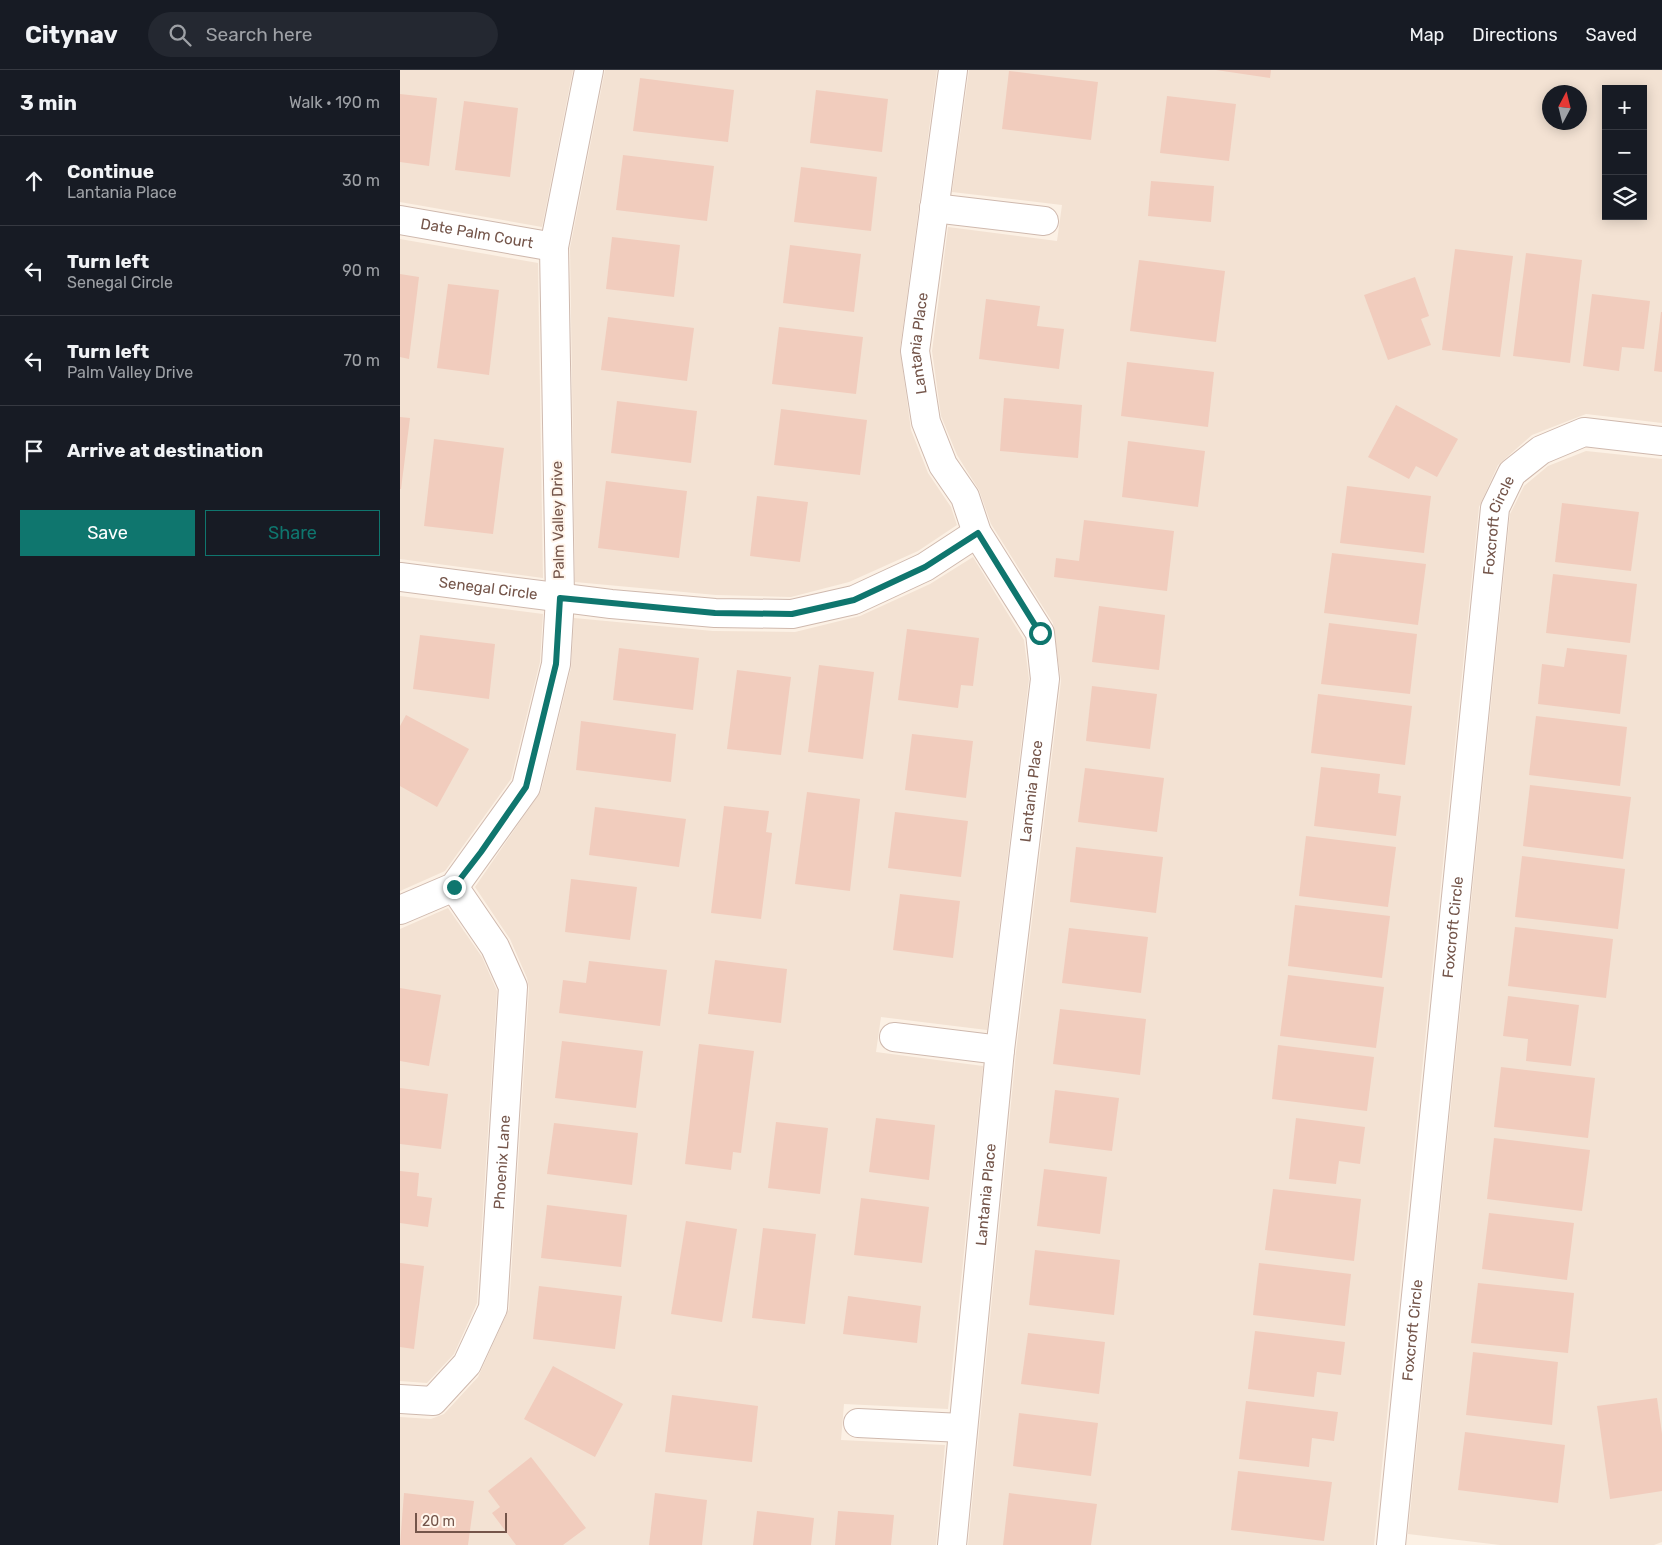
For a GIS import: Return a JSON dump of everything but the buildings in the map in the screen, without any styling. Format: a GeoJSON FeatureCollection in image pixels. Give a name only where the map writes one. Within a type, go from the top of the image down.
{"type":"FeatureCollection","features":[{"type":"Feature","properties":{"kind":"street","name":"Palm Valley Drive"},"geometry":{"type":"LineString","coordinates":[[400,910],[454,887],[526,787],[556,664],[560,598],[554,247],[589,70]]}},
{"type":"Feature","properties":{"kind":"street","name":"Lantania Place"},"geometry":{"type":"LineString","coordinates":[[952,1545],[1000,1050],[1045,679],[1040,633],[978,533],[965,498],[943,465],[926,422],[915,351],[953,70]]}},
{"type":"Feature","properties":{"kind":"street"},"geometry":{"type":"LineString","coordinates":[[934,208],[1044,221]]}},
{"type":"Feature","properties":{"kind":"street","name":"Date Palm Court"},"geometry":{"type":"LineString","coordinates":[[400,220],[554,247]]}},
{"type":"Feature","properties":{"kind":"street","name":"Foxcroft Circle"},"geometry":{"type":"LineString","coordinates":[[1391,1545],[1495,508],[1512,473],[1541,450],[1584,432],[1662,441]]}},
{"type":"Feature","properties":{"kind":"street","name":"Senegal Circle"},"geometry":{"type":"LineString","coordinates":[[400,577],[560,598],[715,613],[792,614],[854,600],[925,567],[978,533]]}},
{"type":"Feature","properties":{"kind":"street","name":"Phoenix Lane"},"geometry":{"type":"LineString","coordinates":[[400,1399],[433,1401],[467,1364],[493,1308],[513,987],[495,947],[454,887]]}},
{"type":"Feature","properties":{"kind":"street"},"geometry":{"type":"LineString","coordinates":[[894,1037],[1000,1050]]}},
{"type":"Feature","properties":{"kind":"street"},"geometry":{"type":"LineString","coordinates":[[858,1423],[962,1428]]}},
{"type":"Feature","properties":{"kind":"shaded area"},"geometry":{"type":"Polygon","coordinates":[[[400,70],[573,70],[542,227],[400,202],[400,70]]]}},
{"type":"Feature","properties":{"kind":"shaded area"},"geometry":{"type":"Polygon","coordinates":[[[605,70],[937,70],[900,349],[911,430],[928,473],[951,507],[957,525],[918,551],[849,582],[791,597],[716,595],[575,582],[570,248],[605,70]]]}},
{"type":"Feature","properties":{"kind":"shaded area"},"geometry":{"type":"Polygon","coordinates":[[[969,70],[1662,70],[1662,423],[1586,414],[1532,435],[1498,465],[1479,507],[1374,1545],[968,1545],[1016,1052],[1061,681],[1053,623],[991,524],[979,490],[957,455],[941,416],[932,351],[948,227],[1057,241],[1062,205],[952,192],[969,70]]]}},
{"type":"Feature","properties":{"kind":"shaded area"},"geometry":{"type":"Polygon","coordinates":[[[400,239],[538,263],[543,578],[400,559],[400,239]]]}},
{"type":"Feature","properties":{"kind":"shaded area"},"geometry":{"type":"Polygon","coordinates":[[[1586,451],[1662,459],[1662,1542],[1654,1545],[1500,1545],[1408,1534],[1510,514],[1524,486],[1548,466],[1586,451]]]}},
{"type":"Feature","properties":{"kind":"shaded area"},"geometry":{"type":"Polygon","coordinates":[[[973,557],[1024,640],[1029,679],[987,1030],[881,1017],[876,1052],[983,1066],[948,1409],[844,1404],[841,1440],[945,1445],[936,1545],[400,1545],[400,1417],[431,1419],[444,1414],[478,1377],[509,1309],[529,988],[527,978],[510,939],[475,887],[541,791],[571,668],[574,618],[713,631],[795,632],[860,616],[930,584],[973,557]]]}},
{"type":"Feature","properties":{"kind":"shaded area"},"geometry":{"type":"Polygon","coordinates":[[[400,596],[543,614],[540,662],[511,779],[445,871],[400,891],[400,596]]]}},
{"type":"Feature","properties":{"kind":"shaded area"},"geometry":{"type":"Polygon","coordinates":[[[448,908],[482,957],[497,991],[477,1303],[454,1354],[427,1383],[400,1381],[400,929],[448,908]]]}},
{"type":"Feature","properties":{"kind":"route"},"geometry":{"type":"LineString","coordinates":[[454,887],[526,787],[556,664],[560,598],[715,613],[792,614],[854,600],[925,567],[978,533],[1040,633]]}}]}
